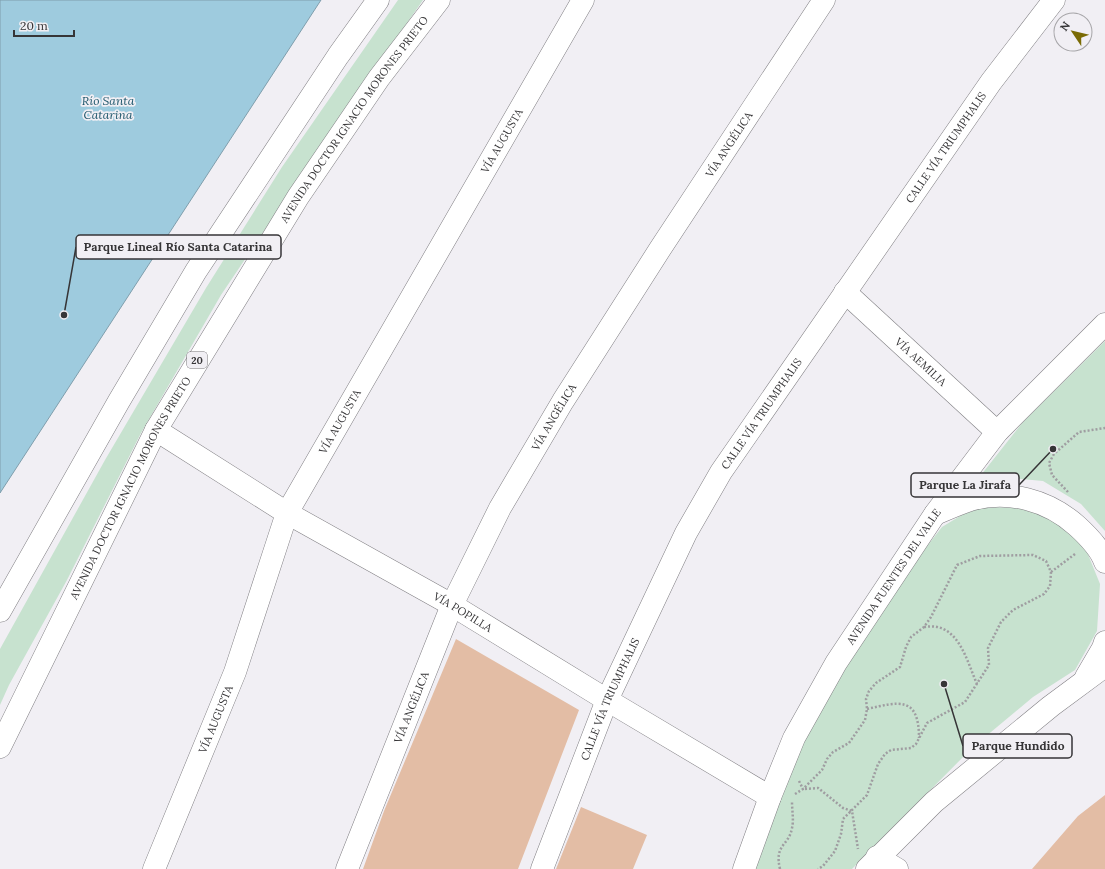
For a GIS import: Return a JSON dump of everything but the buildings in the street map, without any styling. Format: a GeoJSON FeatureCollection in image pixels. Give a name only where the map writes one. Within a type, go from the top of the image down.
{"type":"FeatureCollection","features":[{"type":"Feature","properties":{"kind":"street"},"geometry":{"type":"LineString","coordinates":[[0,610],[119,401],[196,271],[338,56],[378,0]]}},
{"type":"Feature","properties":{"kind":"street","name":"AVENIDA DOCTOR IGNACIO MORONES PRIETO"},"geometry":{"type":"LineString","coordinates":[[0,747],[156,430],[298,197],[379,78],[438,0]]}},
{"type":"Feature","properties":{"kind":"street","name":"VÍA AUGUSTA"},"geometry":{"type":"LineString","coordinates":[[154,869],[235,672],[287,513],[583,0]]}},
{"type":"Feature","properties":{"kind":"street","name":"VÍA ANGÉLICA"},"geometry":{"type":"LineString","coordinates":[[347,869],[452,605],[500,508],[563,400],[673,229],[824,0]]}},
{"type":"Feature","properties":{"kind":"street","name":"CALLE VÍA TRIUMPHALIS"},"geometry":{"type":"LineString","coordinates":[[542,869],[607,700],[686,533],[717,479],[991,82],[1054,0]]}},
{"type":"Feature","properties":{"kind":"street","name":"VÍA AEMILIA"},"geometry":{"type":"LineString","coordinates":[[845,292],[997,432]]}},
{"type":"Feature","properties":{"kind":"street","name":"AVENIDA FUENTES DEL VALLE"},"geometry":{"type":"LineString","coordinates":[[744,869],[770,796],[794,738],[836,663],[936,514],[997,432],[1105,324]]}},
{"type":"Feature","properties":{"kind":"street","name":"VÍA POPILLA"},"geometry":{"type":"LineString","coordinates":[[156,430],[287,513],[452,605],[607,700],[770,796]]}},
{"type":"Feature","properties":{"kind":"street"},"geometry":{"type":"LineString","coordinates":[[936,514],[970,500],[995,496],[1022,496],[1052,508],[1071,521],[1088,536],[1103,556],[1105,562]]}},
{"type":"Feature","properties":{"kind":"street"},"geometry":{"type":"LineString","coordinates":[[1084,682],[1105,642]]}},
{"type":"Feature","properties":{"kind":"street"},"geometry":{"type":"LineString","coordinates":[[871,864],[934,802],[1051,706],[1105,666]]}},
{"type":"Feature","properties":{"kind":"street"},"geometry":{"type":"LineString","coordinates":[[871,864],[897,869]]}},
{"type":"Feature","properties":{"kind":"path"},"geometry":{"type":"LineString","coordinates":[[1071,495],[1052,475],[1049,464],[1054,454],[1079,432],[1105,428]]}},
{"type":"Feature","properties":{"kind":"path"},"geometry":{"type":"LineString","coordinates":[[1051,572],[1077,553]]}},
{"type":"Feature","properties":{"kind":"path"},"geometry":{"type":"LineString","coordinates":[[780,869],[778,861],[780,848],[790,836],[792,827],[792,803],[795,793],[802,789],[822,770],[827,759],[833,752],[849,742],[866,720],[866,699],[869,691],[876,683],[900,667],[906,647],[912,637],[931,617],[957,565],[980,556],[1033,555],[1046,562],[1051,572],[1050,586],[1044,594],[1013,610],[1001,622],[988,648],[989,665],[965,702],[927,723],[919,738],[911,748],[890,750],[885,754],[878,764],[868,795],[843,819],[841,834],[835,851],[823,866],[818,869]]}},
{"type":"Feature","properties":{"kind":"path"},"geometry":{"type":"LineString","coordinates":[[922,628],[932,626],[944,629],[954,635],[977,685]]}},
{"type":"Feature","properties":{"kind":"path"},"geometry":{"type":"LineString","coordinates":[[867,709],[897,702],[911,708],[919,724],[919,738]]}},
{"type":"Feature","properties":{"kind":"path"},"geometry":{"type":"LineString","coordinates":[[802,789],[818,788],[843,808],[852,811]]}},
{"type":"Feature","properties":{"kind":"path"},"geometry":{"type":"LineString","coordinates":[[852,811],[860,857],[871,864]]}},
{"type":"Feature","properties":{"kind":"green space"},"geometry":{"type":"Polygon","coordinates":[[[398,0],[423,0],[311,161],[221,295],[141,433],[67,580],[9,685],[0,705],[0,649],[105,460],[206,288],[282,167],[398,0]]]}},
{"type":"Feature","properties":{"kind":"green space"},"geometry":{"type":"Polygon","coordinates":[[[1105,341],[1105,531],[1081,504],[1043,481],[981,475],[1023,422],[1105,341]]]}},
{"type":"Feature","properties":{"kind":"green space"},"geometry":{"type":"Polygon","coordinates":[[[975,507],[1037,508],[1083,542],[1100,584],[1097,631],[1075,670],[1033,697],[973,747],[852,869],[755,869],[798,741],[895,587],[942,527],[975,507]]]}},
{"type":"Feature","properties":{"kind":"water","name":"Río Santa Catarina"},"geometry":{"type":"Polygon","coordinates":[[[0,0],[321,0],[0,493],[0,0]]]}},
{"type":"Feature","properties":{"kind":"place","name":"Parque Lineal Río Santa Catarina"},"geometry":{"type":"Point","coordinates":[64,315]}},
{"type":"Feature","properties":{"kind":"place","name":"Parque La Jirafa"},"geometry":{"type":"Point","coordinates":[1053,449]}},
{"type":"Feature","properties":{"kind":"place","name":"Parque Hundido"},"geometry":{"type":"Point","coordinates":[944,684]}}]}
